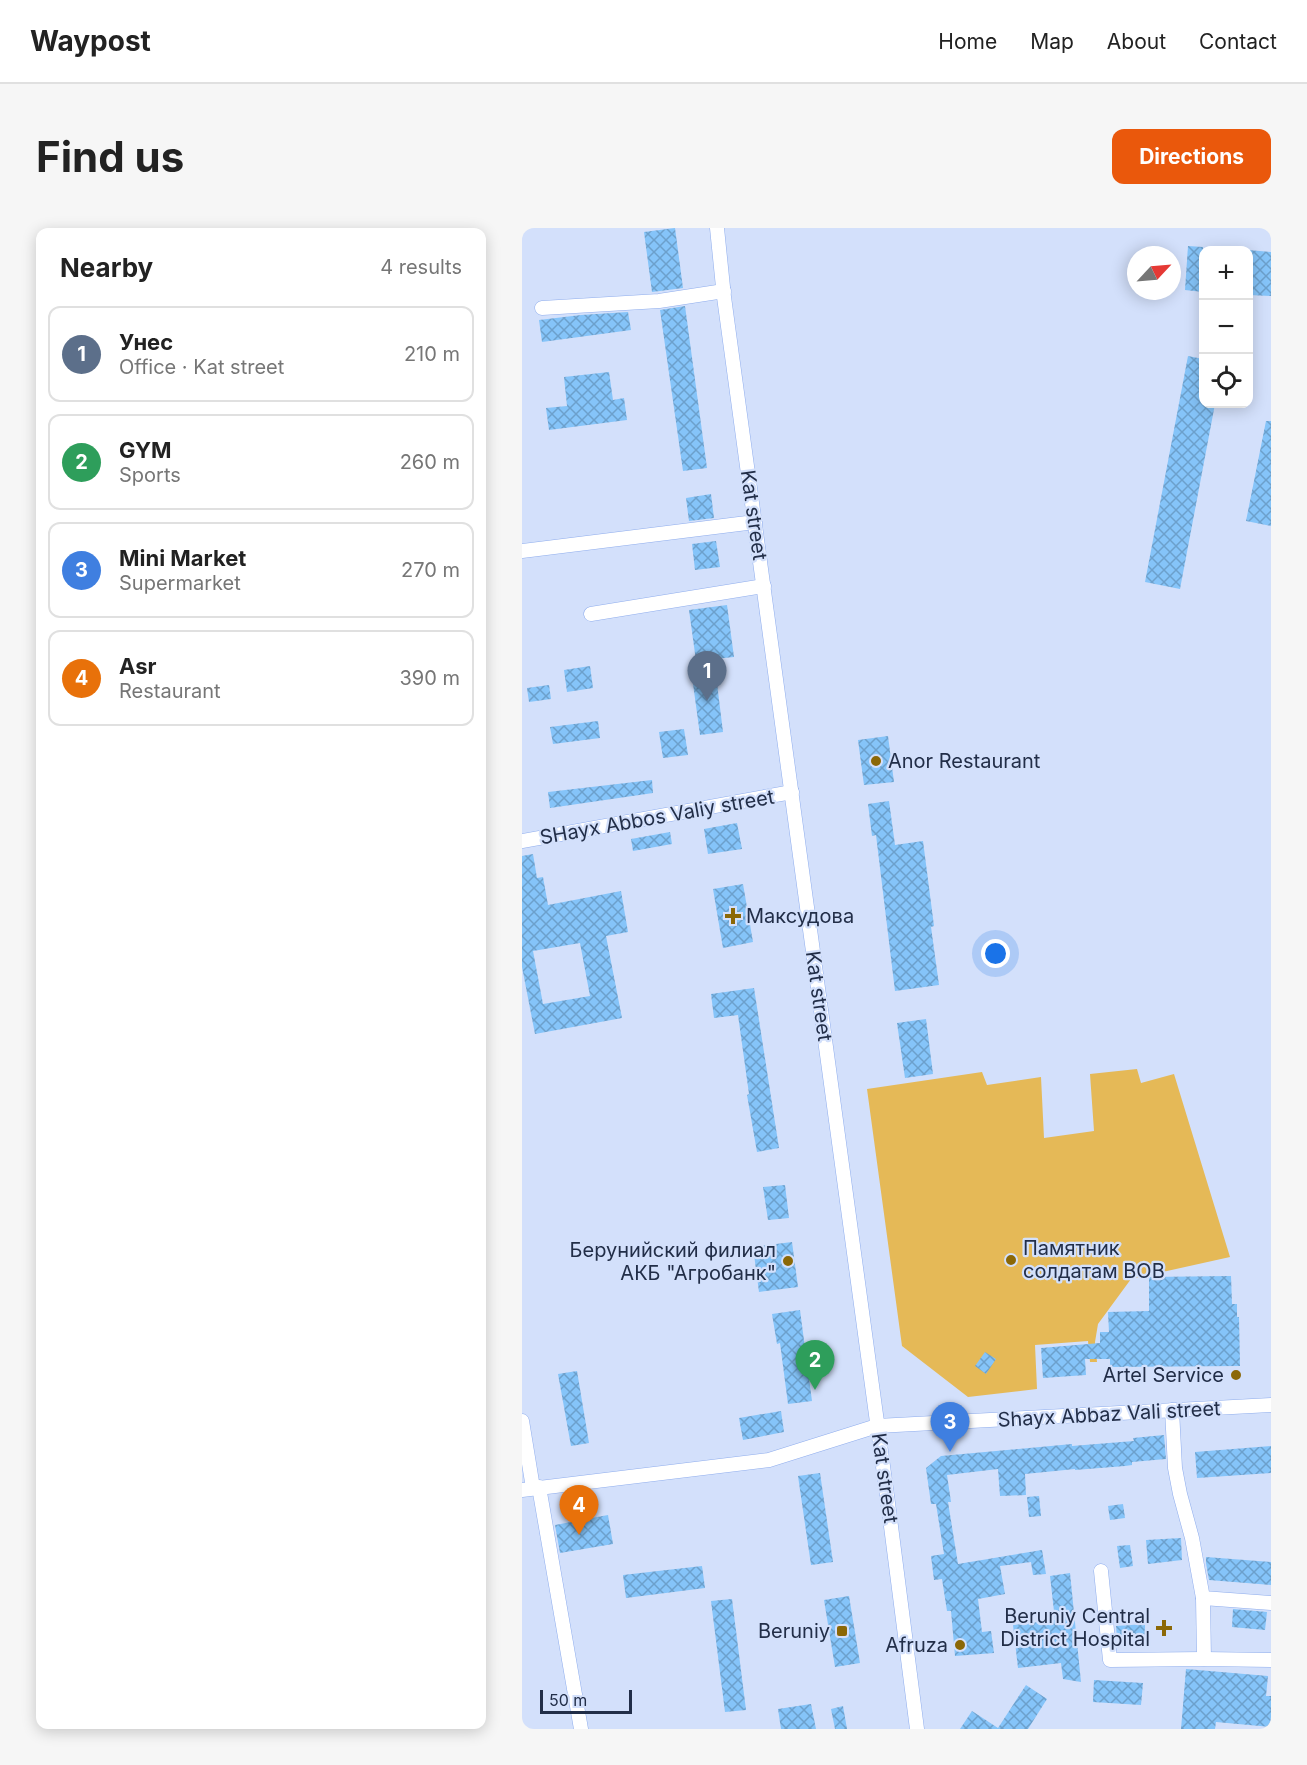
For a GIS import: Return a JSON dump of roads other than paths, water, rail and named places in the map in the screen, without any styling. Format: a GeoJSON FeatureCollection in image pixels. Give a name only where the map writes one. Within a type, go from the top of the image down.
{"type":"FeatureCollection","features":[{"type":"Feature","properties":{"kind":"street","name":"Kat street"},"geometry":{"type":"LineString","coordinates":[[717,228],[917,1729]]}},
{"type":"Feature","properties":{"kind":"street"},"geometry":{"type":"LineString","coordinates":[[542,308],[659,301],[724,291]]}},
{"type":"Feature","properties":{"kind":"street"},"geometry":{"type":"LineString","coordinates":[[522,551],[755,522]]}},
{"type":"Feature","properties":{"kind":"street"},"geometry":{"type":"LineString","coordinates":[[591,614],[764,586]]}},
{"type":"Feature","properties":{"kind":"street","name":"SHayx Abbos Valiy street"},"geometry":{"type":"LineString","coordinates":[[522,841],[792,792]]}},
{"type":"Feature","properties":{"kind":"street","name":"Shayx Abbaz Vali street"},"geometry":{"type":"LineString","coordinates":[[532,1488],[769,1460],[878,1426],[1271,1405]]}},
{"type":"Feature","properties":{"kind":"street"},"geometry":{"type":"LineString","coordinates":[[1172,1410],[1175,1467],[1203,1598],[1204,1659]]}},
{"type":"Feature","properties":{"kind":"street"},"geometry":{"type":"LineString","coordinates":[[522,1422],[532,1488],[581,1729]]}},
{"type":"Feature","properties":{"kind":"street"},"geometry":{"type":"LineString","coordinates":[[1101,1571],[1110,1660],[1271,1660]]}},
{"type":"Feature","properties":{"kind":"street"},"geometry":{"type":"LineString","coordinates":[[1203,1598],[1271,1603]]}},
{"type":"Feature","properties":{"kind":"place","name":"Унес"},"geometry":{"type":"Point","coordinates":[707,701]}},
{"type":"Feature","properties":{"kind":"place","name":"Anor Restaurant"},"geometry":{"type":"Point","coordinates":[876,761]}},
{"type":"Feature","properties":{"kind":"place","name":"Максудова"},"geometry":{"type":"Point","coordinates":[733,916]}},
{"type":"Feature","properties":{"kind":"place","name":"Памятник солдатам ВОВ"},"geometry":{"type":"Point","coordinates":[1011,1260]}},
{"type":"Feature","properties":{"kind":"place","name":"Берунийский филиал АКБ \"Агробанк\""},"geometry":{"type":"Point","coordinates":[788,1261]}},
{"type":"Feature","properties":{"kind":"place","name":"Artel Service"},"geometry":{"type":"Point","coordinates":[1236,1375]}},
{"type":"Feature","properties":{"kind":"place","name":"GYM"},"geometry":{"type":"Point","coordinates":[815,1390]}},
{"type":"Feature","properties":{"kind":"place","name":"Mini Market"},"geometry":{"type":"Point","coordinates":[950,1452]}},
{"type":"Feature","properties":{"kind":"place","name":"Asr"},"geometry":{"type":"Point","coordinates":[579,1535]}},
{"type":"Feature","properties":{"kind":"place","name":"Beruniy Central District Hospital"},"geometry":{"type":"Point","coordinates":[1164,1628]}},
{"type":"Feature","properties":{"kind":"place","name":"Beruniy"},"geometry":{"type":"Point","coordinates":[842,1631]}},
{"type":"Feature","properties":{"kind":"place","name":"Afruza"},"geometry":{"type":"Point","coordinates":[960,1645]}}]}
